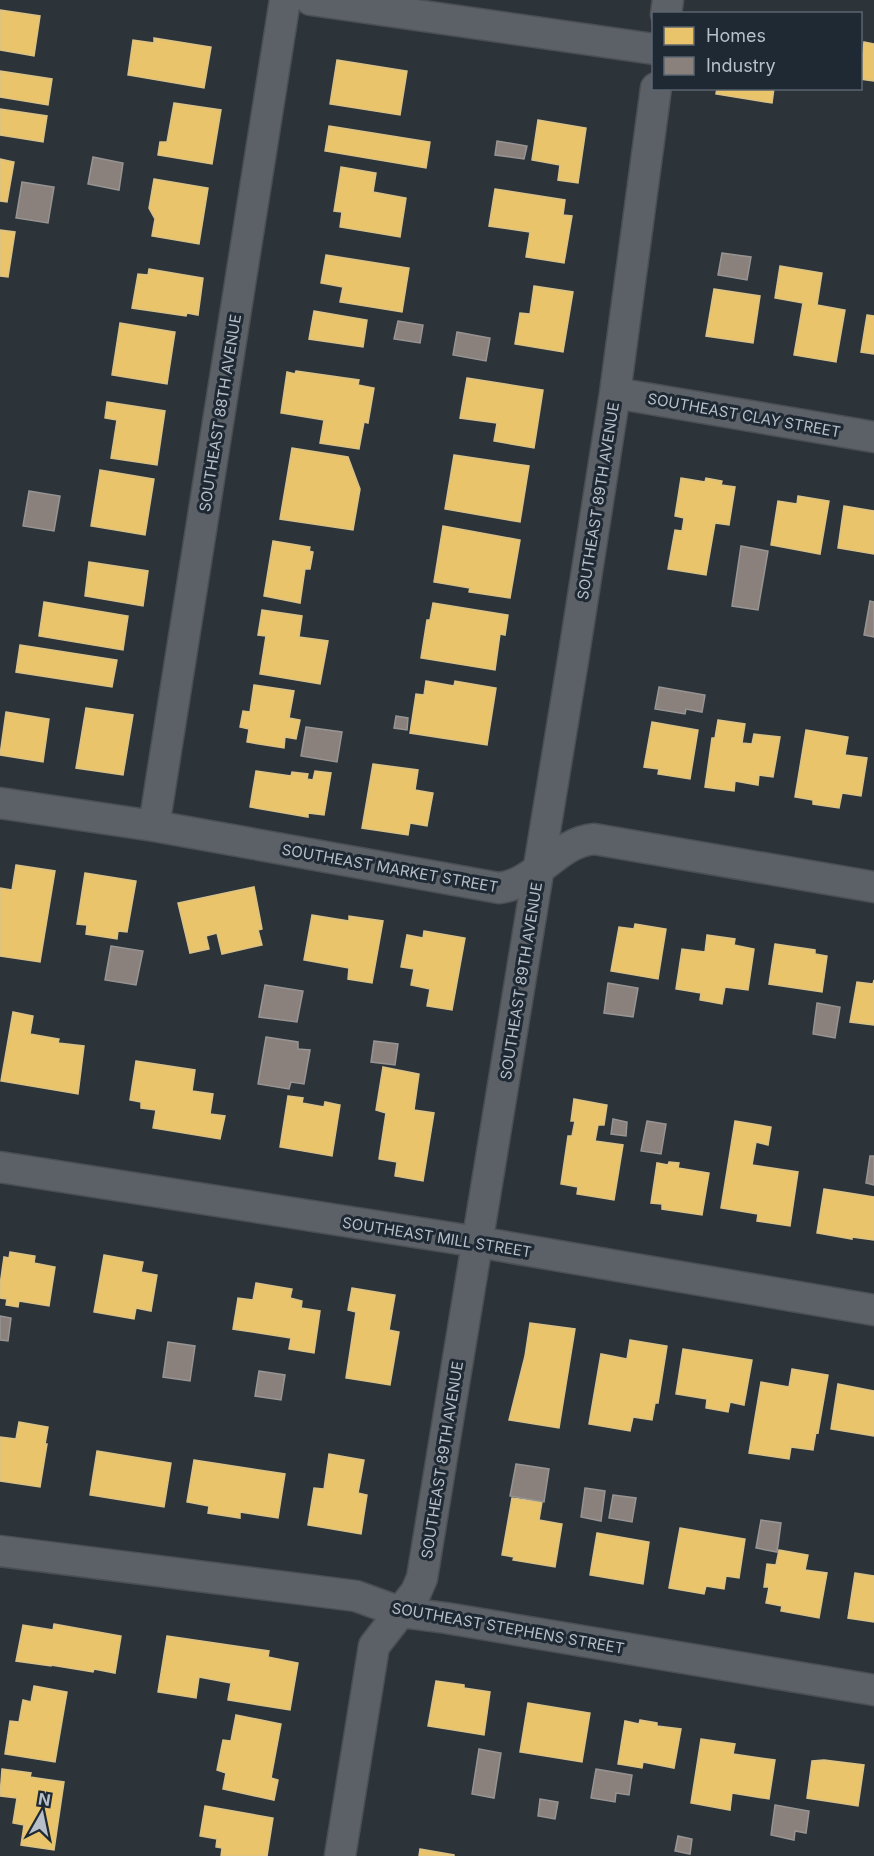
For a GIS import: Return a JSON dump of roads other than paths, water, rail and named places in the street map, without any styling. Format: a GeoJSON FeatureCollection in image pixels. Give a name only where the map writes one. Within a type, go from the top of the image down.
{"type":"FeatureCollection","features":[{"type":"Feature","properties":{"kind":"street","name":"SOUTHEAST 88TH AVENUE"},"geometry":{"type":"LineString","coordinates":[[154,826],[285,0]]}},
{"type":"Feature","properties":{"kind":"street"},"geometry":{"type":"LineString","coordinates":[[311,0],[652,49]]}},
{"type":"Feature","properties":{"kind":"street","name":"SOUTHEAST 89TH AVENUE"},"geometry":{"type":"LineString","coordinates":[[340,1856],[374,1646],[416,1592],[422,1578],[540,868],[615,393],[656,90]]}},
{"type":"Feature","properties":{"kind":"street","name":"SOUTHEAST CLAY STREET"},"geometry":{"type":"LineString","coordinates":[[615,393],[874,436]]}},
{"type":"Feature","properties":{"kind":"street","name":"SOUTHEAST MARKET STREET"},"geometry":{"type":"LineString","coordinates":[[0,803],[154,826],[499,888],[514,884],[572,845],[582,840],[594,839],[874,887]]}},
{"type":"Feature","properties":{"kind":"street","name":"SOUTHEAST MILL STREET"},"geometry":{"type":"LineString","coordinates":[[0,1167],[478,1242],[874,1310]]}},
{"type":"Feature","properties":{"kind":"street","name":"SOUTHEAST STEPHENS STREET"},"geometry":{"type":"LineString","coordinates":[[0,1551],[356,1596],[400,1612],[874,1690]]}}]}
